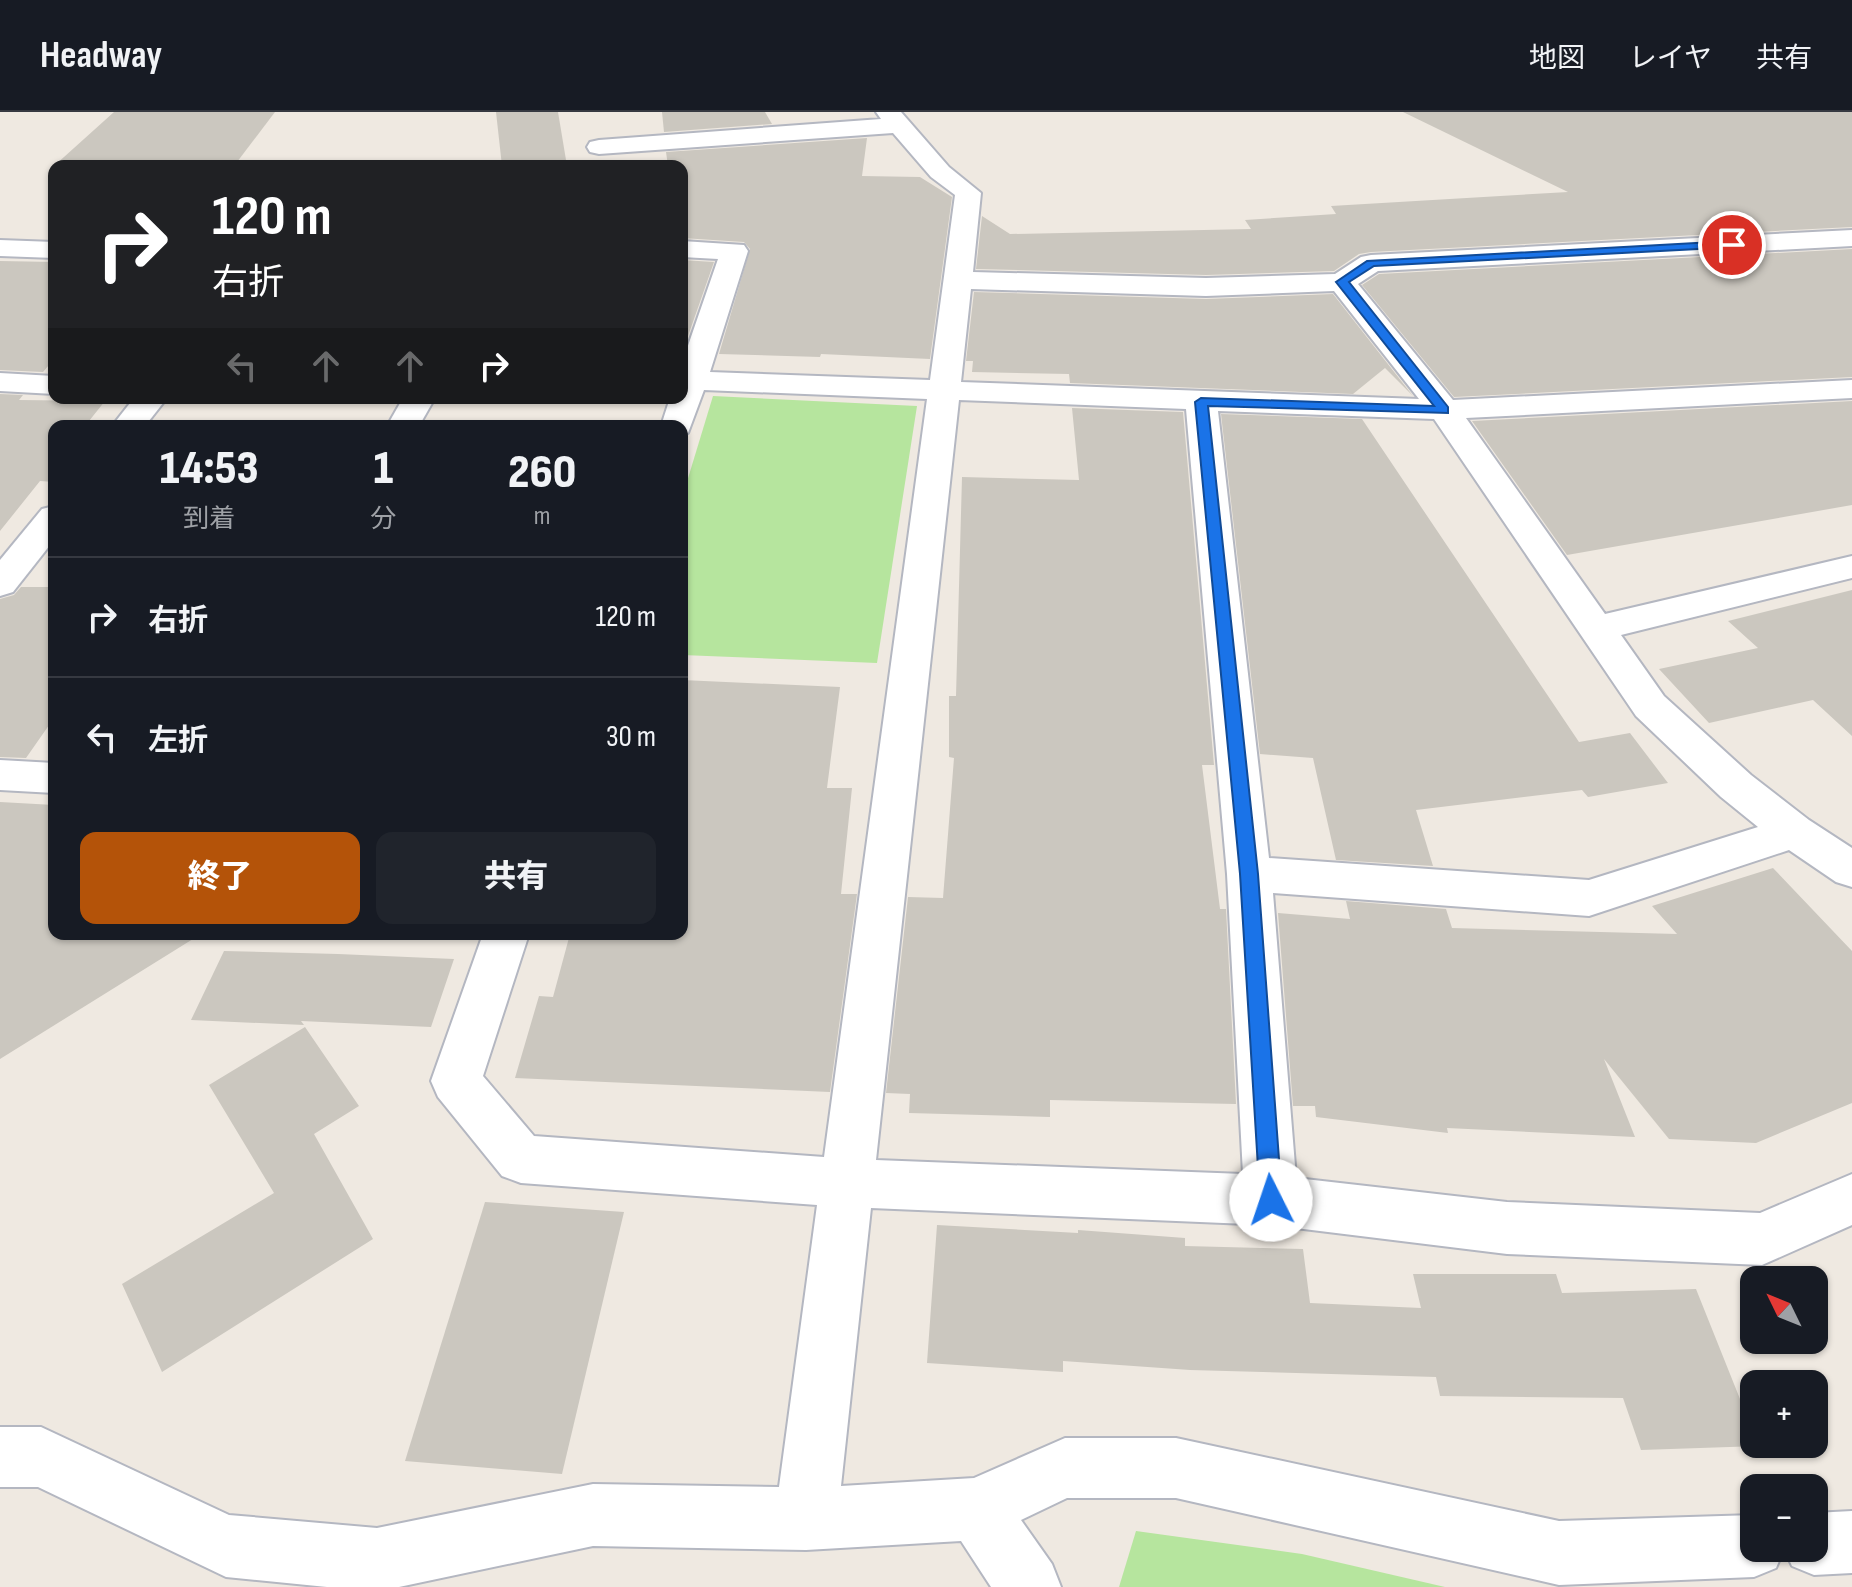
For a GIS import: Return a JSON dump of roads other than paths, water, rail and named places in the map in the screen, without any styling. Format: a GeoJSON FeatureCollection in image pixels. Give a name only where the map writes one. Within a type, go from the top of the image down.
{"type":"FeatureCollection","features":[{"type":"Feature","properties":{"kind":"street"},"geometry":{"type":"LineString","coordinates":[[599,147],[894,118],[940,172],[968,193],[806,1519]]}},
{"type":"Feature","properties":{"kind":"street"},"geometry":{"type":"LineString","coordinates":[[958,280],[1206,287],[1342,282],[1371,263],[1852,238]]}},
{"type":"Feature","properties":{"kind":"street"},"geometry":{"type":"LineString","coordinates":[[0,248],[48,250]]}},
{"type":"Feature","properties":{"kind":"street"},"geometry":{"type":"LineString","coordinates":[[688,249],[734,251],[688,378]]}},
{"type":"Feature","properties":{"kind":"street"},"geometry":{"type":"LineString","coordinates":[[1342,282],[1444,410],[1650,706],[1736,786],[1794,832],[1852,870]]}},
{"type":"Feature","properties":{"kind":"street"},"geometry":{"type":"LineString","coordinates":[[688,381],[1444,410],[1852,389]]}},
{"type":"Feature","properties":{"kind":"street"},"geometry":{"type":"LineString","coordinates":[[0,382],[48,385]]}},
{"type":"Feature","properties":{"kind":"street"},"geometry":{"type":"LineString","coordinates":[[1201,402],[1249,874],[1271,1200]]}},
{"type":"Feature","properties":{"kind":"street"},"geometry":{"type":"LineString","coordinates":[[133,420],[146,404]]}},
{"type":"Feature","properties":{"kind":"street"},"geometry":{"type":"LineString","coordinates":[[4,574],[48,524]]}},
{"type":"Feature","properties":{"kind":"street"},"geometry":{"type":"LineString","coordinates":[[1594,629],[1852,567]]}},
{"type":"Feature","properties":{"kind":"street"},"geometry":{"type":"LineString","coordinates":[[0,775],[48,778]]}},
{"type":"Feature","properties":{"kind":"street"},"geometry":{"type":"LineString","coordinates":[[1249,874],[1589,898],[1794,832]]}},
{"type":"Feature","properties":{"kind":"street"},"geometry":{"type":"LineString","coordinates":[[504,940],[456,1081],[521,1159],[848,1183],[1271,1200],[1507,1228],[1762,1239],[1852,1199]]}},
{"type":"Feature","properties":{"kind":"street"},"geometry":{"type":"LineString","coordinates":[[0,1457],[41,1457],[226,1546],[377,1560],[593,1515],[806,1519],[976,1509],[1065,1468],[1176,1468],[1559,1553],[1740,1547]]}},
{"type":"Feature","properties":{"kind":"street"},"geometry":{"type":"LineString","coordinates":[[976,1509],[1029,1587]]}}]}
